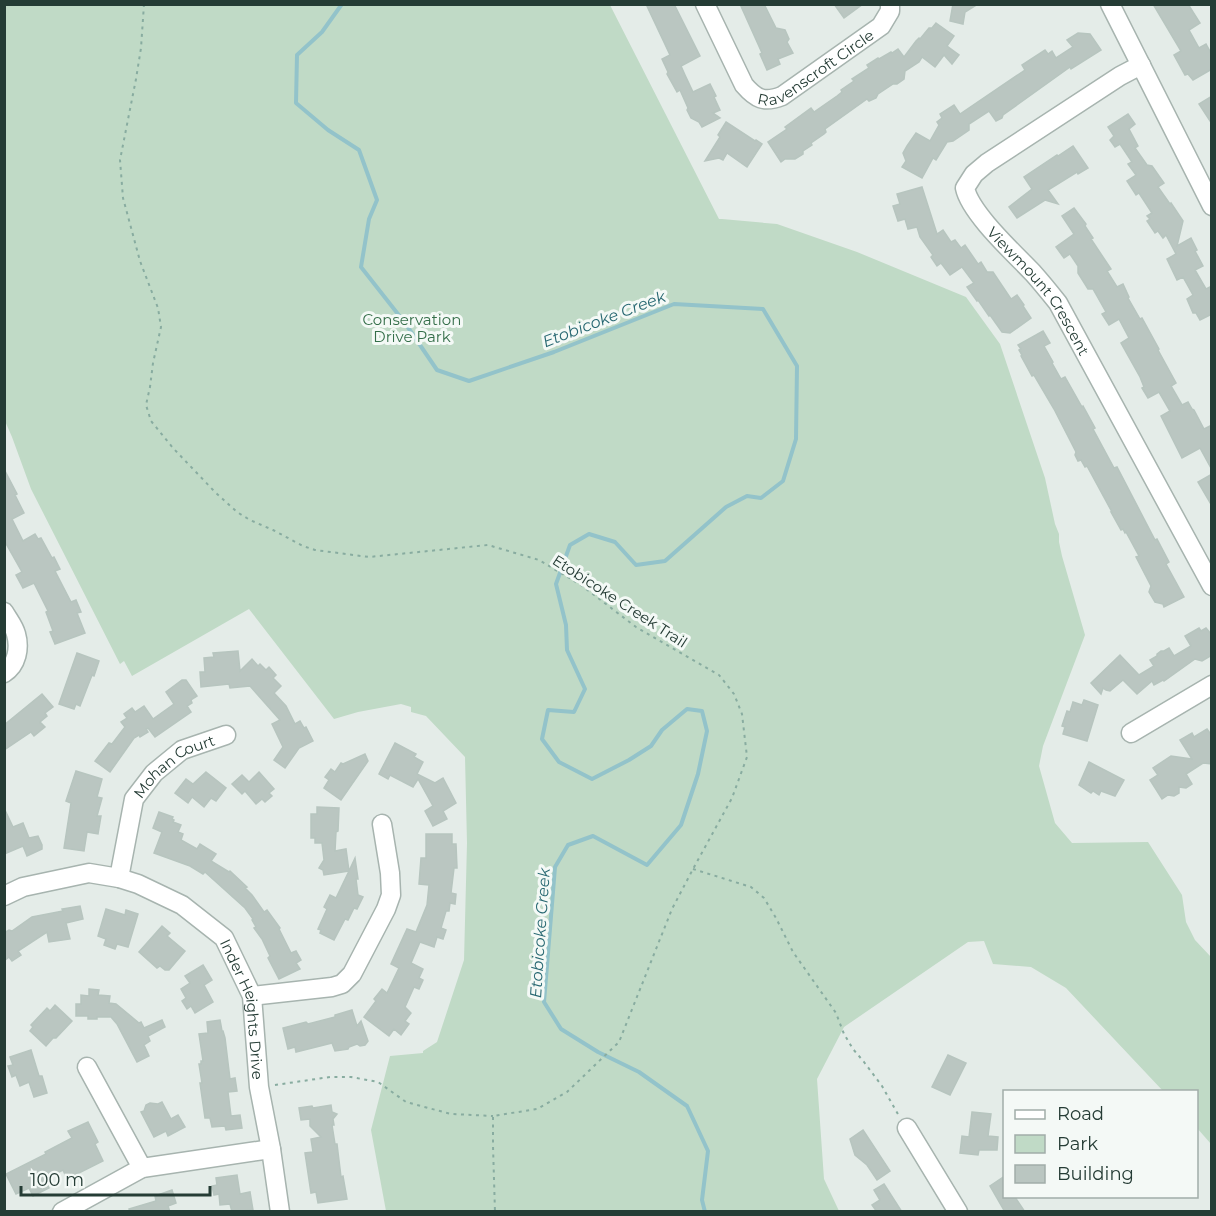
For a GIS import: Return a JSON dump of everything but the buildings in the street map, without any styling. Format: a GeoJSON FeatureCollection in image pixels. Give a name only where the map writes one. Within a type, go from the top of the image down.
{"type":"FeatureCollection","features":[{"type":"Feature","properties":{"kind":"street","name":"Ravenscroft Circle"},"geometry":{"type":"LineString","coordinates":[[705,4],[744,85],[753,96],[770,101],[782,96],[881,26],[890,11],[890,4]]}},
{"type":"Feature","properties":{"kind":"street"},"geometry":{"type":"LineString","coordinates":[[1110,4],[1141,65],[1205,176],[1212,206]]}},
{"type":"Feature","properties":{"kind":"street","name":"Viewmount Crescent"},"geometry":{"type":"LineString","coordinates":[[1141,65],[1120,76],[987,163],[974,174],[965,188],[966,194],[990,228],[1058,303],[1212,586]]}},
{"type":"Feature","properties":{"kind":"street"},"geometry":{"type":"LineString","coordinates":[[4,612],[16,634],[18,655],[10,670],[4,673]]}},
{"type":"Feature","properties":{"kind":"street"},"geometry":{"type":"LineString","coordinates":[[1131,733],[1212,685]]}},
{"type":"Feature","properties":{"kind":"street","name":"Mohan Court"},"geometry":{"type":"LineString","coordinates":[[119,878],[134,799],[154,773],[182,750],[226,735]]}},
{"type":"Feature","properties":{"kind":"street"},"geometry":{"type":"LineString","coordinates":[[252,996],[332,987],[342,984],[352,974],[391,895],[382,824]]}},
{"type":"Feature","properties":{"kind":"street","name":"Inder Heights Drive"},"geometry":{"type":"LineString","coordinates":[[4,896],[23,887],[89,873],[119,878],[138,884],[182,905],[224,938],[252,996],[259,1087],[280,1212]]}},
{"type":"Feature","properties":{"kind":"street"},"geometry":{"type":"LineString","coordinates":[[87,1067],[142,1168]]}},
{"type":"Feature","properties":{"kind":"street"},"geometry":{"type":"LineString","coordinates":[[907,1128],[958,1212]]}},
{"type":"Feature","properties":{"kind":"street"},"geometry":{"type":"LineString","coordinates":[[63,1212],[142,1168],[271,1149]]}},
{"type":"Feature","properties":{"kind":"path","name":"Etobicoke Creek Trail"},"geometry":{"type":"LineString","coordinates":[[144,4],[141,48],[120,160],[123,198],[140,261],[158,308],[161,327],[146,405],[151,421],[184,461],[237,512],[315,550],[369,557],[488,545],[539,560],[581,585],[636,627],[719,675],[734,694],[742,714],[747,757],[732,798],[672,909],[619,1042],[567,1092],[537,1109],[493,1116]]}},
{"type":"Feature","properties":{"kind":"path"},"geometry":{"type":"LineString","coordinates":[[693,869],[751,887],[764,898],[793,952],[836,1013],[853,1049],[882,1086],[907,1128]]}},
{"type":"Feature","properties":{"kind":"path"},"geometry":{"type":"LineString","coordinates":[[259,1087],[330,1077],[351,1077],[378,1082],[406,1102],[451,1114],[493,1116],[495,1212]]}},
{"type":"Feature","properties":{"kind":"green space","name":"Conservation Drive Park"},"geometry":{"type":"Polygon","coordinates":[[[5,4],[610,5],[719,219],[777,224],[857,252],[966,297],[1000,344],[1045,478],[1062,556],[1085,635],[1043,746],[1039,766],[1055,823],[1072,843],[1148,842],[1182,895],[1186,922],[1195,940],[1211,957],[1211,1144],[1198,1129],[1198,1090],[1162,1090],[1066,988],[1031,967],[993,964],[984,941],[968,942],[844,1027],[817,1079],[824,1179],[839,1211],[386,1211],[371,1130],[390,1056],[423,1053],[437,1042],[464,960],[467,843],[465,757],[426,716],[411,712],[411,707],[401,704],[334,719],[249,609],[132,676],[124,661],[120,664],[31,489],[5,421],[5,4]]]}},
{"type":"Feature","properties":{"kind":"waterway","name":"Etobicoke Creek"},"geometry":{"type":"LineString","coordinates":[[342,4],[322,32],[297,55],[296,103],[328,130],[359,150],[377,200],[369,219],[361,267],[405,323],[437,370],[469,381],[554,352],[674,304],[763,309],[797,366],[796,439],[783,481],[761,498],[747,496],[726,507],[665,561],[636,565],[615,542],[589,534],[570,545],[556,584],[566,625],[567,650],[585,689],[574,712],[548,710],[542,739],[559,762],[592,779],[651,746],[662,730],[687,709],[702,711],[707,731],[698,774],[681,825],[647,865],[593,836],[568,845],[555,867],[544,1002],[561,1029],[598,1052],[639,1072],[687,1106],[708,1151],[702,1200],[705,1212]]}}]}
